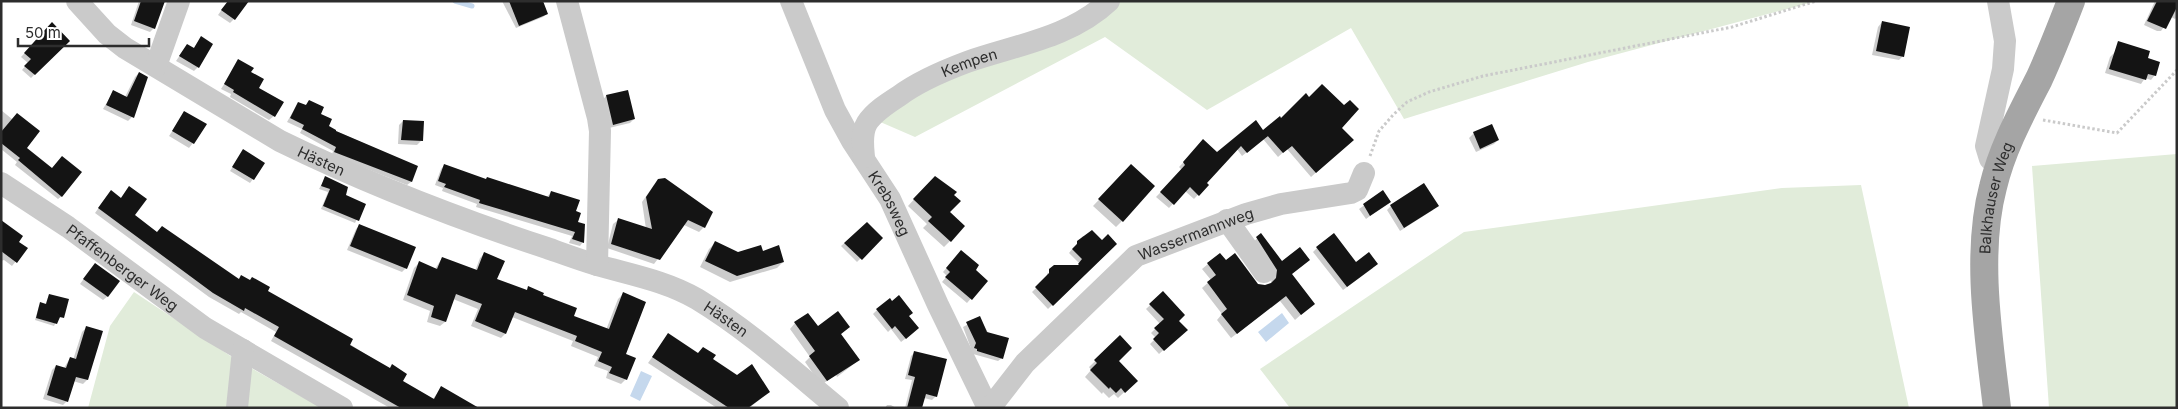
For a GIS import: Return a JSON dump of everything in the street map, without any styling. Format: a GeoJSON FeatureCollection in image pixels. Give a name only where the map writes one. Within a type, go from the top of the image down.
{"type":"FeatureCollection","features":[{"type":"Feature","properties":{"kind":"main road","name":"Balkhauser Weg"},"geometry":{"type":"LineString","coordinates":[[1996,408],[1987,324],[1985,263],[1988,214],[1992,188],[2020,116],[2052,50],[2071,1]]}},
{"type":"Feature","properties":{"kind":"street","name":"Hästen"},"geometry":{"type":"LineString","coordinates":[[77,1],[107,34],[125,48],[280,142],[393,192],[597,265],[658,281],[697,299],[758,342],[838,408]]}},
{"type":"Feature","properties":{"kind":"street"},"geometry":{"type":"LineString","coordinates":[[156,66],[179,1]]}},
{"type":"Feature","properties":{"kind":"street"},"geometry":{"type":"LineString","coordinates":[[567,1],[600,131],[597,265]]}},
{"type":"Feature","properties":{"kind":"street","name":"Krebsweg"},"geometry":{"type":"LineString","coordinates":[[791,1],[835,110],[852,141],[890,199],[938,305],[989,408]]}},
{"type":"Feature","properties":{"kind":"street","name":"Kempen"},"geometry":{"type":"LineString","coordinates":[[864,157],[863,136],[866,124],[888,103],[905,91],[968,62],[1060,32],[1085,20],[1109,1]]}},
{"type":"Feature","properties":{"kind":"street"},"geometry":{"type":"LineString","coordinates":[[1998,1],[2004,41],[2003,69],[1986,146],[1990,159],[1999,167]]}},
{"type":"Feature","properties":{"kind":"street","name":"Wassermannweg"},"geometry":{"type":"LineString","coordinates":[[989,408],[1025,363],[1136,256],[1227,220],[1281,204],[1351,193],[1359,187],[1364,173]]}},
{"type":"Feature","properties":{"kind":"street","name":"Pfaffenberger Weg"},"geometry":{"type":"LineString","coordinates":[[1,183],[68,227],[205,328],[342,408]]}},
{"type":"Feature","properties":{"kind":"street"},"geometry":{"type":"LineString","coordinates":[[1227,220],[1264,272]]}},
{"type":"Feature","properties":{"kind":"street"},"geometry":{"type":"LineString","coordinates":[[237,408],[243,350]]}},
{"type":"Feature","properties":{"kind":"path"},"geometry":{"type":"LineString","coordinates":[[1364,173],[1379,130],[1400,108],[1430,92],[1483,76],[1732,27],[1816,1]]}},
{"type":"Feature","properties":{"kind":"path"},"geometry":{"type":"LineString","coordinates":[[2020,116],[2117,133],[2177,70]]}},
{"type":"Feature","properties":{"kind":"green space"},"geometry":{"type":"Polygon","coordinates":[[[1116,1],[1817,1],[1588,62],[1404,119],[1351,28],[1207,110],[1105,37],[915,137],[878,121],[905,99],[1116,1]]]}},
{"type":"Feature","properties":{"kind":"green space"},"geometry":{"type":"Polygon","coordinates":[[[2177,154],[2177,408],[2049,408],[2032,166],[2177,154]]]}},
{"type":"Feature","properties":{"kind":"green space"},"geometry":{"type":"Polygon","coordinates":[[[1861,185],[1909,408],[1290,408],[1260,369],[1464,232],[1782,188],[1861,185]]]}},
{"type":"Feature","properties":{"kind":"green space"},"geometry":{"type":"Polygon","coordinates":[[[134,292],[235,359],[322,408],[88,408],[110,326],[134,292]]]}},
{"type":"Feature","properties":{"kind":"water"},"geometry":{"type":"Polygon","coordinates":[[[1282,313],[1289,323],[1266,342],[1258,332],[1282,313]]]}},
{"type":"Feature","properties":{"kind":"water"},"geometry":{"type":"Polygon","coordinates":[[[641,371],[652,376],[640,401],[630,396],[641,371]]]}},
{"type":"Feature","properties":{"kind":"building"},"geometry":{"type":"Polygon","coordinates":[[[141,1],[165,1],[155,29],[134,21],[141,1]]]}},
{"type":"Feature","properties":{"kind":"building"},"geometry":{"type":"Polygon","coordinates":[[[228,1],[249,1],[235,20],[221,10],[228,1]]]}},
{"type":"Feature","properties":{"kind":"building"},"geometry":{"type":"Polygon","coordinates":[[[509,1],[543,1],[548,14],[519,26],[509,1]]]}},
{"type":"Feature","properties":{"kind":"building"},"geometry":{"type":"Polygon","coordinates":[[[2157,1],[2177,1],[2177,7],[2166,29],[2147,21],[2157,1]]]}},
{"type":"Feature","properties":{"kind":"building"},"geometry":{"type":"Polygon","coordinates":[[[1882,21],[1910,27],[1904,57],[1876,51],[1882,21]]]}},
{"type":"Feature","properties":{"kind":"building"},"geometry":{"type":"Polygon","coordinates":[[[52,22],[70,41],[35,75],[24,66],[31,59],[24,53],[52,22]]]}},
{"type":"Feature","properties":{"kind":"building"},"geometry":{"type":"Polygon","coordinates":[[[201,36],[213,44],[199,68],[179,56],[187,44],[194,48],[201,36]]]}},
{"type":"Feature","properties":{"kind":"building"},"geometry":{"type":"Polygon","coordinates":[[[2118,41],[2150,51],[2148,58],[2160,62],[2156,76],[2148,74],[2146,80],[2109,69],[2118,41]]]}},
{"type":"Feature","properties":{"kind":"building"},"geometry":{"type":"Polygon","coordinates":[[[238,59],[254,68],[251,72],[264,79],[259,88],[284,102],[275,117],[233,92],[234,90],[224,84],[238,59]]]}},
{"type":"Feature","properties":{"kind":"building"},"geometry":{"type":"Polygon","coordinates":[[[139,72],[148,77],[134,118],[106,105],[113,90],[127,97],[139,72]]]}},
{"type":"Feature","properties":{"kind":"building"},"geometry":{"type":"Polygon","coordinates":[[[1322,84],[1344,105],[1350,100],[1359,109],[1342,128],[1354,140],[1316,173],[1292,146],[1283,153],[1268,136],[1247,153],[1241,146],[1207,183],[1209,185],[1199,196],[1190,187],[1174,205],[1160,192],[1185,165],[1183,162],[1203,139],[1217,152],[1256,120],[1263,130],[1280,116],[1281,118],[1306,93],[1309,97],[1322,84]]]}},
{"type":"Feature","properties":{"kind":"building"},"geometry":{"type":"Polygon","coordinates":[[[628,90],[635,119],[613,125],[606,95],[628,90]]]}},
{"type":"Feature","properties":{"kind":"building"},"geometry":{"type":"Polygon","coordinates":[[[309,100],[324,107],[321,114],[332,119],[329,126],[336,131],[418,166],[412,182],[334,152],[336,147],[302,129],[304,125],[290,118],[298,102],[306,105],[309,100]]]}},
{"type":"Feature","properties":{"kind":"building"},"geometry":{"type":"Polygon","coordinates":[[[184,111],[207,124],[194,144],[172,131],[184,111]]]}},
{"type":"Feature","properties":{"kind":"building"},"geometry":{"type":"Polygon","coordinates":[[[17,113],[40,131],[27,148],[52,168],[62,156],[82,172],[62,197],[1,143],[1,132],[17,113]]]}},
{"type":"Feature","properties":{"kind":"building"},"geometry":{"type":"Polygon","coordinates":[[[403,120],[424,121],[423,141],[401,140],[403,120]]]}},
{"type":"Feature","properties":{"kind":"building"},"geometry":{"type":"Polygon","coordinates":[[[1492,124],[1499,140],[1480,149],[1473,132],[1492,124]]]}},
{"type":"Feature","properties":{"kind":"building"},"geometry":{"type":"Polygon","coordinates":[[[243,149],[265,163],[254,180],[232,167],[243,149]]]}},
{"type":"Feature","properties":{"kind":"building"},"geometry":{"type":"Polygon","coordinates":[[[444,164],[486,179],[487,177],[549,197],[551,191],[580,200],[576,211],[581,213],[578,222],[585,224],[584,243],[572,239],[575,232],[479,203],[480,200],[444,187],[446,184],[438,181],[444,164]]]}},
{"type":"Feature","properties":{"kind":"building"},"geometry":{"type":"Polygon","coordinates":[[[1131,164],[1155,186],[1123,222],[1098,199],[1131,164]]]}},
{"type":"Feature","properties":{"kind":"building"},"geometry":{"type":"Polygon","coordinates":[[[325,176],[348,187],[346,195],[366,204],[359,221],[323,206],[330,189],[321,186],[325,176]]]}},
{"type":"Feature","properties":{"kind":"building"},"geometry":{"type":"Polygon","coordinates":[[[935,176],[957,192],[954,195],[961,201],[950,212],[965,226],[951,242],[928,221],[932,217],[913,199],[935,176]]]}},
{"type":"Feature","properties":{"kind":"building"},"geometry":{"type":"Polygon","coordinates":[[[665,178],[713,212],[705,228],[688,220],[660,260],[611,244],[618,218],[652,229],[646,197],[658,179],[665,178]]]}},
{"type":"Feature","properties":{"kind":"building"},"geometry":{"type":"Polygon","coordinates":[[[1424,183],[1439,206],[1404,228],[1390,205],[1424,183]]]}},
{"type":"Feature","properties":{"kind":"building"},"geometry":{"type":"Polygon","coordinates":[[[129,186],[147,199],[135,215],[157,232],[162,226],[239,279],[241,275],[250,280],[252,277],[270,287],[268,291],[353,339],[350,345],[390,368],[392,364],[407,374],[403,381],[434,399],[441,386],[479,408],[401,408],[274,336],[279,327],[245,308],[244,311],[213,293],[98,208],[111,190],[121,198],[129,186]]]}},
{"type":"Feature","properties":{"kind":"building"},"geometry":{"type":"Polygon","coordinates":[[[1383,190],[1391,202],[1370,216],[1363,204],[1383,190]]]}},
{"type":"Feature","properties":{"kind":"building"},"geometry":{"type":"Polygon","coordinates":[[[1,220],[23,236],[19,242],[28,248],[17,263],[1,251],[1,220]]]}},
{"type":"Feature","properties":{"kind":"building"},"geometry":{"type":"Polygon","coordinates":[[[867,222],[883,238],[862,260],[844,243],[867,222]]]}},
{"type":"Feature","properties":{"kind":"building"},"geometry":{"type":"Polygon","coordinates":[[[359,224],[416,247],[407,269],[350,246],[359,224]]]}},
{"type":"Feature","properties":{"kind":"building"},"geometry":{"type":"Polygon","coordinates":[[[1092,230],[1102,240],[1108,234],[1117,244],[1053,306],[1035,287],[1054,265],[1079,265],[1082,259],[1072,249],[1077,244],[1077,241],[1092,230]]]}},
{"type":"Feature","properties":{"kind":"building"},"geometry":{"type":"Polygon","coordinates":[[[1261,233],[1282,261],[1300,247],[1310,260],[1292,274],[1315,304],[1301,315],[1286,296],[1237,334],[1221,314],[1227,309],[1207,282],[1216,275],[1207,263],[1220,253],[1226,260],[1235,253],[1258,284],[1265,285],[1271,283],[1276,278],[1277,270],[1256,237],[1261,233]]]}},
{"type":"Feature","properties":{"kind":"building"},"geometry":{"type":"Polygon","coordinates":[[[1334,233],[1356,262],[1369,252],[1378,264],[1347,287],[1316,247],[1334,233]]]}},
{"type":"Feature","properties":{"kind":"building"},"geometry":{"type":"Polygon","coordinates":[[[715,241],[738,252],[761,245],[763,251],[779,245],[784,262],[737,276],[705,261],[715,241]]]}},
{"type":"Feature","properties":{"kind":"building"},"geometry":{"type":"Polygon","coordinates":[[[961,250],[979,265],[976,270],[988,281],[972,300],[945,277],[950,272],[946,268],[961,250]]]}},
{"type":"Feature","properties":{"kind":"building"},"geometry":{"type":"Polygon","coordinates":[[[484,252],[505,261],[497,279],[527,290],[528,286],[544,293],[543,295],[577,308],[574,316],[609,329],[623,292],[646,302],[626,354],[636,358],[627,380],[609,373],[612,367],[598,361],[602,352],[575,341],[577,336],[515,312],[506,334],[475,321],[482,304],[456,294],[446,322],[431,317],[434,306],[407,295],[419,261],[437,269],[442,257],[477,270],[484,252]]]}},
{"type":"Feature","properties":{"kind":"building"},"geometry":{"type":"Polygon","coordinates":[[[95,263],[120,281],[108,297],[83,279],[95,263]]]}},
{"type":"Feature","properties":{"kind":"building"},"geometry":{"type":"Polygon","coordinates":[[[1163,291],[1185,315],[1179,321],[1188,330],[1164,351],[1153,339],[1159,333],[1154,328],[1164,319],[1149,304],[1163,291]]]}},
{"type":"Feature","properties":{"kind":"building"},"geometry":{"type":"Polygon","coordinates":[[[49,294],[69,299],[64,318],[60,317],[57,324],[36,318],[40,302],[46,304],[49,294]]]}},
{"type":"Feature","properties":{"kind":"building"},"geometry":{"type":"Polygon","coordinates":[[[899,295],[913,313],[909,316],[919,328],[906,339],[895,326],[892,329],[876,309],[890,298],[892,301],[899,295]]]}},
{"type":"Feature","properties":{"kind":"building"},"geometry":{"type":"Polygon","coordinates":[[[838,311],[850,327],[841,334],[860,360],[827,381],[809,356],[815,351],[794,322],[808,313],[818,326],[838,311]]]}},
{"type":"Feature","properties":{"kind":"building"},"geometry":{"type":"Polygon","coordinates":[[[980,316],[987,332],[1009,338],[1003,359],[977,351],[974,348],[976,343],[966,322],[980,316]]]}},
{"type":"Feature","properties":{"kind":"building"},"geometry":{"type":"Polygon","coordinates":[[[86,326],[103,331],[88,380],[76,377],[68,402],[47,395],[56,365],[66,368],[70,357],[76,359],[86,326]]]}},
{"type":"Feature","properties":{"kind":"building"},"geometry":{"type":"Polygon","coordinates":[[[668,333],[698,353],[703,347],[716,355],[713,359],[737,375],[752,364],[770,392],[748,408],[729,408],[652,357],[668,333]]]}},
{"type":"Feature","properties":{"kind":"building"},"geometry":{"type":"Polygon","coordinates":[[[1120,335],[1132,348],[1119,361],[1138,381],[1125,393],[1121,388],[1116,393],[1110,387],[1109,389],[1090,370],[1097,363],[1094,360],[1120,335]]]}},
{"type":"Feature","properties":{"kind":"building"},"geometry":{"type":"Polygon","coordinates":[[[914,351],[947,359],[937,397],[926,394],[922,408],[907,408],[915,377],[908,375],[914,351]]]}},
{"type":"Feature","properties":{"kind":"waterway"},"geometry":{"type":"LineString","coordinates":[[455,1],[472,6]]}}]}
